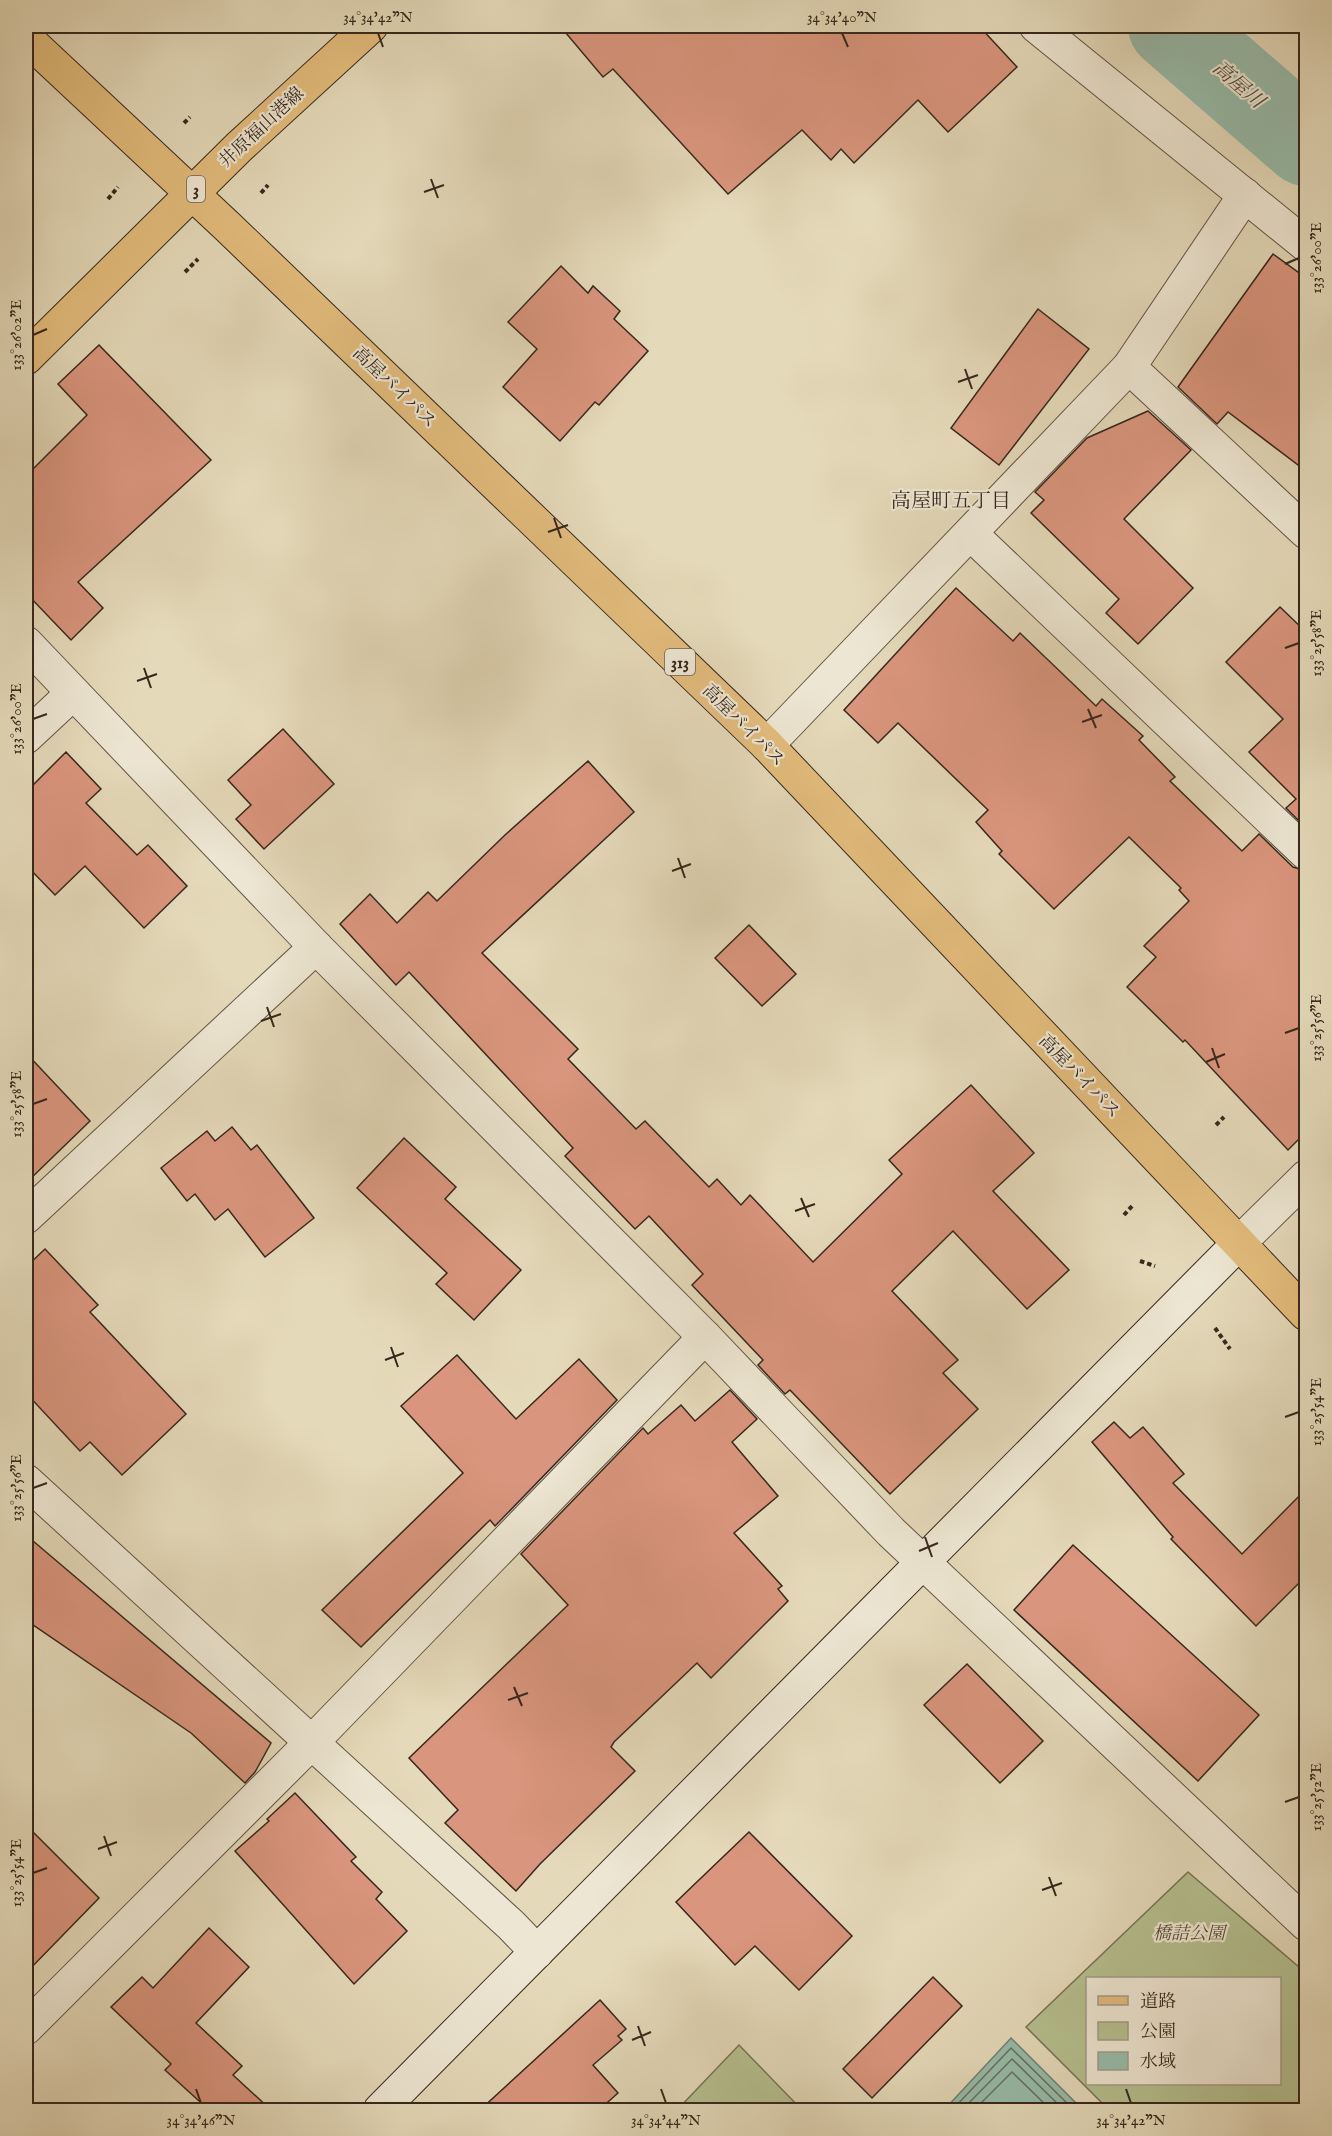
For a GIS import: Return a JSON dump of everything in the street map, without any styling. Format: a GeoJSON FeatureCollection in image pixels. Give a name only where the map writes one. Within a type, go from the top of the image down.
{"type":"FeatureCollection","features":[{"type":"Feature","properties":{"kind":"main road","name":"井原福山港線"},"geometry":{"type":"LineString","coordinates":[[26,358],[191,193],[371,26]]}},
{"type":"Feature","properties":{"kind":"main road","name":"高屋バイパス"},"geometry":{"type":"LineString","coordinates":[[26,38],[767,745],[1306,1314]]}},
{"type":"Feature","properties":{"kind":"street"},"geometry":{"type":"LineString","coordinates":[[1036,26],[1306,245]]}},
{"type":"Feature","properties":{"kind":"street"},"geometry":{"type":"LineString","coordinates":[[767,745],[1129,367],[1245,195]]}},
{"type":"Feature","properties":{"kind":"street"},"geometry":{"type":"LineString","coordinates":[[1129,367],[1306,532]]}},
{"type":"Feature","properties":{"kind":"street"},"geometry":{"type":"LineString","coordinates":[[971,534],[1306,853]]}},
{"type":"Feature","properties":{"kind":"street"},"geometry":{"type":"LineString","coordinates":[[26,644],[316,947],[705,1337],[923,1563],[1306,1924]]}},
{"type":"Feature","properties":{"kind":"street"},"geometry":{"type":"LineString","coordinates":[[26,737],[72,694]]}},
{"type":"Feature","properties":{"kind":"street"},"geometry":{"type":"LineString","coordinates":[[26,1217],[316,947]]}},
{"type":"Feature","properties":{"kind":"street"},"geometry":{"type":"LineString","coordinates":[[380,2110],[1306,1177]]}},
{"type":"Feature","properties":{"kind":"street"},"geometry":{"type":"LineString","coordinates":[[26,2028],[311,1743],[705,1337]]}},
{"type":"Feature","properties":{"kind":"street"},"geometry":{"type":"LineString","coordinates":[[26,1481],[511,1925],[537,1952]]}},
{"type":"Feature","properties":{"kind":"path"},"geometry":{"type":"LineString","coordinates":[[184,123],[190,117]]}},
{"type":"Feature","properties":{"kind":"path"},"geometry":{"type":"LineString","coordinates":[[261,193],[268,185]]}},
{"type":"Feature","properties":{"kind":"path"},"geometry":{"type":"LineString","coordinates":[[108,199],[118,187]]}},
{"type":"Feature","properties":{"kind":"path"},"geometry":{"type":"LineString","coordinates":[[185,272],[198,259]]}},
{"type":"Feature","properties":{"kind":"path"},"geometry":{"type":"LineString","coordinates":[[1216,1125],[1224,1118]]}},
{"type":"Feature","properties":{"kind":"path"},"geometry":{"type":"LineString","coordinates":[[1124,1215],[1133,1205]]}},
{"type":"Feature","properties":{"kind":"path"},"geometry":{"type":"LineString","coordinates":[[1140,1261],[1155,1266]]}},
{"type":"Feature","properties":{"kind":"path"},"geometry":{"type":"LineString","coordinates":[[1215,1328],[1230,1349]]}},
{"type":"Feature","properties":{"kind":"green space","name":"橋詰公園"},"geometry":{"type":"Polygon","coordinates":[[[1188,1872],[1306,1973],[1306,2110],[1109,2110],[1026,2027],[1188,1872]]]}},
{"type":"Feature","properties":{"kind":"green space"},"geometry":{"type":"Polygon","coordinates":[[[739,2045],[802,2110],[677,2110],[739,2045]]]}},
{"type":"Feature","properties":{"kind":"water"},"geometry":{"type":"Polygon","coordinates":[[[1011,2038],[1083,2110],[944,2110],[1011,2038]]]}},
{"type":"Feature","properties":{"kind":"building"},"geometry":{"type":"Polygon","coordinates":[[[560,26],[979,26],[1017,67],[948,132],[918,100],[854,163],[841,149],[831,160],[802,130],[728,194],[613,69],[603,77],[560,26]]]}},
{"type":"Feature","properties":{"kind":"building"},"geometry":{"type":"Polygon","coordinates":[[[1273,254],[1306,278],[1306,471],[1228,412],[1217,424],[1178,387],[1273,254]]]}},
{"type":"Feature","properties":{"kind":"building"},"geometry":{"type":"Polygon","coordinates":[[[561,266],[588,293],[593,286],[620,311],[614,319],[648,351],[599,405],[595,402],[560,441],[503,387],[537,349],[508,322],[561,266]]]}},
{"type":"Feature","properties":{"kind":"building"},"geometry":{"type":"Polygon","coordinates":[[[1038,309],[1089,349],[999,465],[951,428],[1038,309]]]}},
{"type":"Feature","properties":{"kind":"building"},"geometry":{"type":"Polygon","coordinates":[[[99,345],[211,460],[78,582],[103,608],[71,640],[26,593],[26,476],[87,415],[58,384],[99,345]]]}},
{"type":"Feature","properties":{"kind":"building"},"geometry":{"type":"Polygon","coordinates":[[[1148,411],[1191,450],[1124,519],[1193,588],[1138,644],[1106,613],[1119,599],[1031,513],[1044,500],[1035,492],[1087,438],[1148,411]]]}},
{"type":"Feature","properties":{"kind":"building"},"geometry":{"type":"Polygon","coordinates":[[[956,588],[1013,641],[1020,633],[1096,706],[1102,699],[1143,736],[1139,740],[1175,777],[1170,781],[1242,851],[1259,834],[1293,867],[1306,871],[1306,1132],[1288,1150],[1185,1040],[1183,1042],[1127,987],[1156,957],[1144,946],[1189,901],[1179,890],[1181,888],[1129,837],[1054,909],[999,854],[1002,851],[976,822],[988,810],[898,723],[878,743],[844,710],[956,588]]]}},
{"type":"Feature","properties":{"kind":"building"},"geometry":{"type":"Polygon","coordinates":[[[1280,607],[1306,632],[1306,828],[1286,808],[1296,799],[1249,752],[1283,719],[1226,662],[1280,607]]]}},
{"type":"Feature","properties":{"kind":"building"},"geometry":{"type":"Polygon","coordinates":[[[283,729],[334,784],[264,849],[236,819],[251,805],[228,780],[283,729]]]}},
{"type":"Feature","properties":{"kind":"building"},"geometry":{"type":"Polygon","coordinates":[[[66,752],[101,789],[86,803],[137,855],[148,845],[187,886],[144,928],[85,866],[55,895],[26,865],[26,792],[66,752]]]}},
{"type":"Feature","properties":{"kind":"building"},"geometry":{"type":"Polygon","coordinates":[[[588,761],[634,812],[482,953],[578,1049],[568,1059],[636,1129],[645,1121],[709,1187],[717,1179],[741,1205],[750,1195],[813,1262],[902,1174],[889,1160],[971,1085],[1034,1153],[993,1191],[1069,1270],[1027,1309],[953,1231],[892,1291],[958,1360],[943,1373],[978,1409],[890,1494],[790,1390],[785,1394],[758,1365],[763,1360],[692,1285],[703,1274],[649,1216],[635,1229],[565,1156],[573,1148],[409,972],[396,985],[340,924],[370,894],[397,923],[428,892],[437,901],[505,835],[588,761]]]}},
{"type":"Feature","properties":{"kind":"building"},"geometry":{"type":"Polygon","coordinates":[[[749,925],[796,974],[762,1006],[715,958],[749,925]]]}},
{"type":"Feature","properties":{"kind":"building"},"geometry":{"type":"Polygon","coordinates":[[[26,1053],[90,1121],[26,1183],[26,1053]]]}},
{"type":"Feature","properties":{"kind":"building"},"geometry":{"type":"Polygon","coordinates":[[[232,1127],[251,1150],[257,1145],[314,1218],[265,1257],[228,1209],[215,1220],[195,1194],[187,1201],[161,1168],[207,1131],[215,1141],[232,1127]]]}},
{"type":"Feature","properties":{"kind":"building"},"geometry":{"type":"Polygon","coordinates":[[[404,1138],[456,1187],[445,1199],[521,1270],[474,1320],[436,1284],[447,1273],[357,1188],[404,1138]]]}},
{"type":"Feature","properties":{"kind":"building"},"geometry":{"type":"Polygon","coordinates":[[[45,1249],[98,1305],[90,1312],[186,1414],[122,1475],[90,1442],[80,1451],[26,1393],[26,1267],[45,1249]]]}},
{"type":"Feature","properties":{"kind":"building"},"geometry":{"type":"Polygon","coordinates":[[[457,1355],[516,1419],[579,1359],[617,1400],[495,1526],[490,1520],[361,1647],[322,1610],[463,1473],[401,1406],[457,1355]]]}},
{"type":"Feature","properties":{"kind":"building"},"geometry":{"type":"Polygon","coordinates":[[[730,1390],[757,1419],[732,1442],[778,1496],[734,1533],[782,1586],[778,1589],[788,1601],[711,1678],[697,1663],[614,1742],[611,1747],[635,1771],[540,1864],[516,1891],[445,1823],[458,1810],[409,1758],[568,1605],[521,1554],[643,1428],[648,1434],[681,1405],[695,1421],[730,1390]]]}},
{"type":"Feature","properties":{"kind":"building"},"geometry":{"type":"Polygon","coordinates":[[[1114,1422],[1130,1438],[1143,1427],[1184,1474],[1173,1483],[1242,1554],[1306,1489],[1306,1576],[1256,1626],[1171,1539],[1173,1537],[1092,1442],[1114,1422]]]}},
{"type":"Feature","properties":{"kind":"building"},"geometry":{"type":"Polygon","coordinates":[[[26,1535],[271,1743],[255,1772],[245,1783],[191,1733],[26,1620],[26,1535]]]}},
{"type":"Feature","properties":{"kind":"building"},"geometry":{"type":"Polygon","coordinates":[[[1073,1545],[1259,1715],[1198,1781],[1014,1610],[1073,1545]]]}},
{"type":"Feature","properties":{"kind":"building"},"geometry":{"type":"Polygon","coordinates":[[[967,1664],[1043,1741],[1000,1783],[924,1705],[967,1664]]]}},
{"type":"Feature","properties":{"kind":"building"},"geometry":{"type":"Polygon","coordinates":[[[295,1793],[356,1857],[351,1861],[382,1892],[376,1899],[407,1931],[354,1984],[235,1851],[269,1821],[267,1819],[295,1793]]]}},
{"type":"Feature","properties":{"kind":"building"},"geometry":{"type":"Polygon","coordinates":[[[26,1825],[99,1898],[26,1973],[26,1825]]]}},
{"type":"Feature","properties":{"kind":"building"},"geometry":{"type":"Polygon","coordinates":[[[749,1832],[852,1936],[799,1990],[755,1946],[735,1965],[676,1902],[749,1832]]]}},
{"type":"Feature","properties":{"kind":"building"},"geometry":{"type":"Polygon","coordinates":[[[209,1928],[249,1967],[196,2023],[242,2066],[233,2075],[271,2110],[209,2110],[165,2070],[171,2064],[111,2007],[142,1977],[153,1988],[209,1928]]]}},
{"type":"Feature","properties":{"kind":"building"},"geometry":{"type":"Polygon","coordinates":[[[933,1977],[962,2006],[872,2098],[843,2069],[933,1977]]]}},
{"type":"Feature","properties":{"kind":"building"},"geometry":{"type":"Polygon","coordinates":[[[600,2000],[626,2029],[618,2036],[622,2040],[593,2065],[618,2093],[599,2110],[480,2110],[600,2000]]]}},
{"type":"Feature","properties":{"kind":"waterway","name":"高屋川"},"geometry":{"type":"LineString","coordinates":[[1171,26],[1306,143]]}},
{"type":"Feature","properties":{"kind":"district","name":"高屋町五丁目"},"geometry":{"type":"Point","coordinates":[951,500]}}]}
